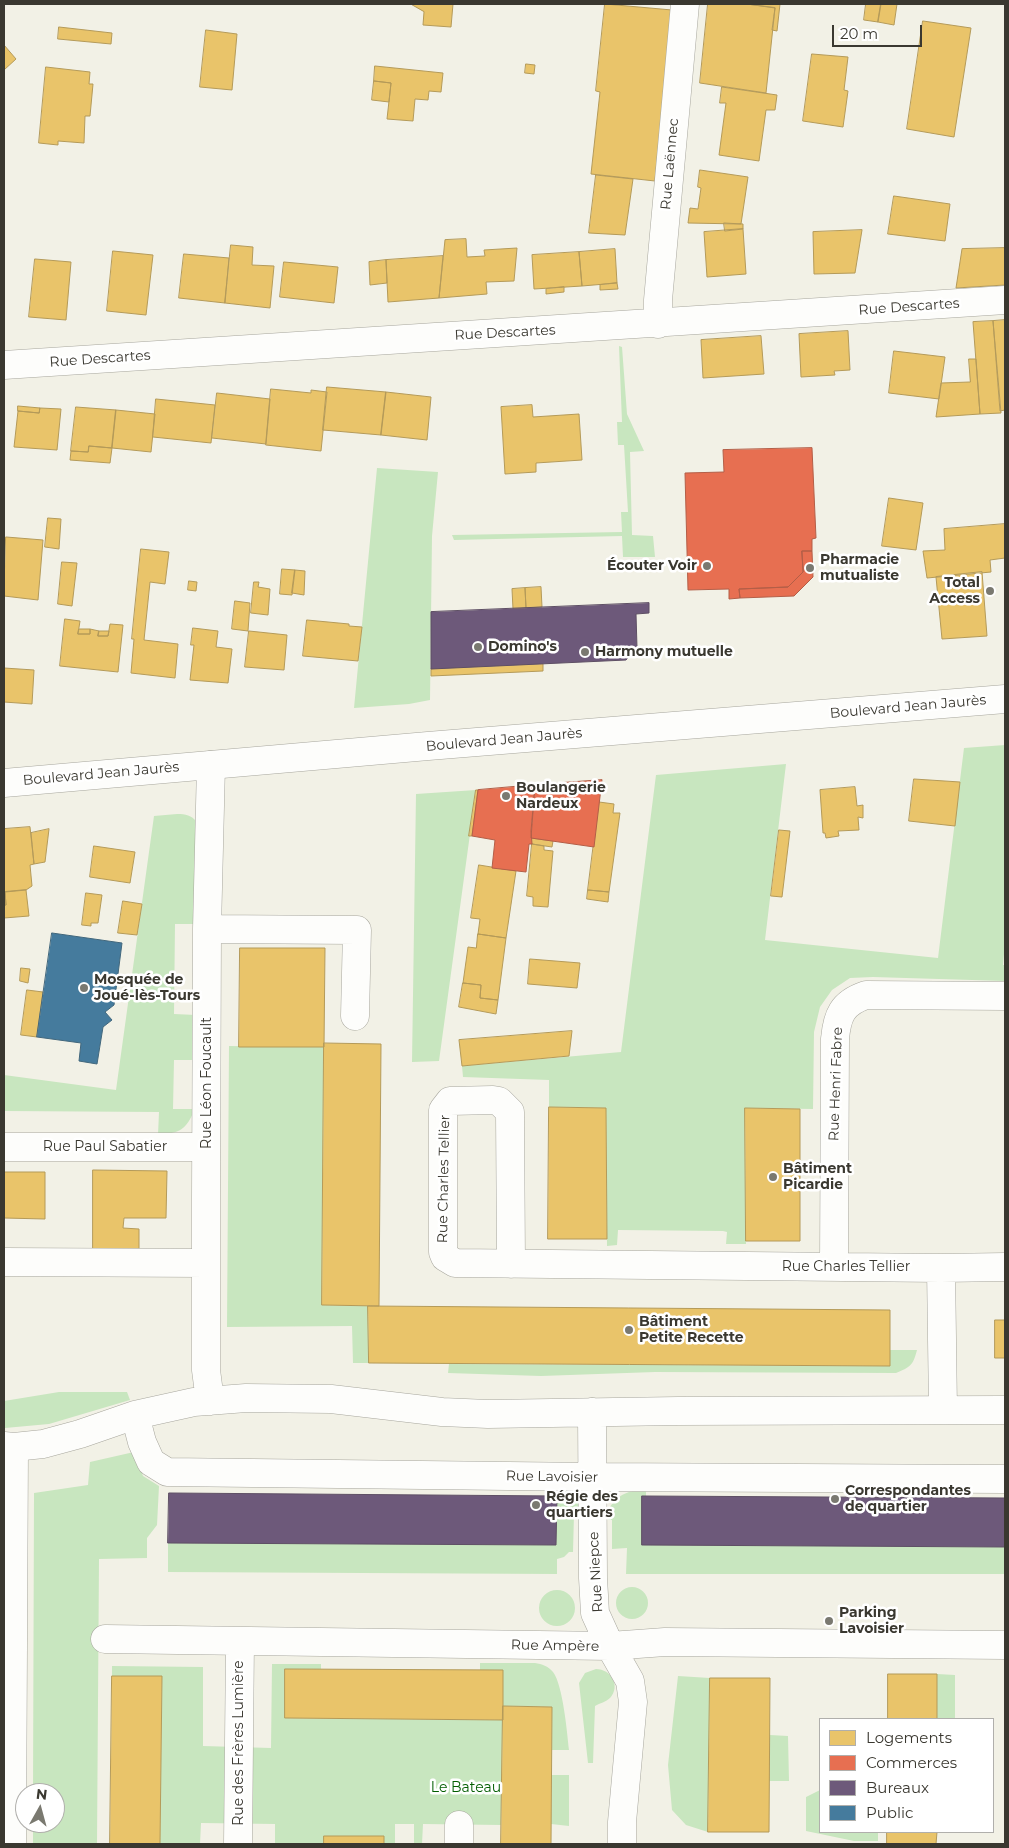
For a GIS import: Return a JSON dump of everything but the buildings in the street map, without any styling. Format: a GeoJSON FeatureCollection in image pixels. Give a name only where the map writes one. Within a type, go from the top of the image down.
{"type":"FeatureCollection","features":[{"type":"Feature","properties":{"kind":"street","name":"Rue Laënnec"},"geometry":{"type":"LineString","coordinates":[[658,324],[658,300],[685,4]]}},
{"type":"Feature","properties":{"kind":"street","name":"Rue Descartes"},"geometry":{"type":"LineString","coordinates":[[4,365],[1005,300]]}},
{"type":"Feature","properties":{"kind":"street","name":"Boulevard Jean Jaurès"},"geometry":{"type":"LineString","coordinates":[[4,783],[1005,699]]}},
{"type":"Feature","properties":{"kind":"street","name":"Rue Léon Foucault"},"geometry":{"type":"LineString","coordinates":[[210,1401],[206,1370],[206,1147],[207,929],[211,765]]}},
{"type":"Feature","properties":{"kind":"street"},"geometry":{"type":"LineString","coordinates":[[207,929],[357,930],[356,1016]]}},
{"type":"Feature","properties":{"kind":"street","name":"Rue Henri Fabre"},"geometry":{"type":"LineString","coordinates":[[834,1267],[835,1039],[839,1016],[844,1008],[857,998],[866,996],[1005,996]]}},
{"type":"Feature","properties":{"kind":"street","name":"Rue Charles Tellier"},"geometry":{"type":"LineString","coordinates":[[511,1264],[510,1112],[499,1101],[450,1101],[443,1110],[443,1252],[449,1261],[455,1263],[511,1264],[941,1268],[1005,1267]]}},
{"type":"Feature","properties":{"kind":"street","name":"Rue Paul Sabatier"},"geometry":{"type":"LineString","coordinates":[[4,1147],[206,1147]]}},
{"type":"Feature","properties":{"kind":"street"},"geometry":{"type":"LineString","coordinates":[[4,1262],[206,1263]]}},
{"type":"Feature","properties":{"kind":"street"},"geometry":{"type":"LineString","coordinates":[[941,1268],[943,1410]]}},
{"type":"Feature","properties":{"kind":"street"},"geometry":{"type":"LineString","coordinates":[[12,1844],[9,1446],[42,1444],[80,1434],[135,1415],[194,1402],[246,1398],[331,1400],[442,1412],[488,1414],[1005,1410]]}},
{"type":"Feature","properties":{"kind":"street","name":"Rue Niepce"},"geometry":{"type":"LineString","coordinates":[[592,1412],[593,1578],[596,1613],[610,1646],[630,1681],[634,1702],[622,1822],[622,1844]]}},
{"type":"Feature","properties":{"kind":"street","name":"Rue Lavoisier"},"geometry":{"type":"LineString","coordinates":[[135,1415],[142,1442],[151,1462],[167,1472],[1005,1479]]}},
{"type":"Feature","properties":{"kind":"street","name":"Rue Ampère"},"geometry":{"type":"LineString","coordinates":[[105,1639],[610,1646],[665,1642],[1005,1645]]}},
{"type":"Feature","properties":{"kind":"street","name":"Rue des Frères Lumière"},"geometry":{"type":"LineString","coordinates":[[238,1834],[240,1641]]}},
{"type":"Feature","properties":{"kind":"green space"},"geometry":{"type":"Polygon","coordinates":[[[619,346],[622,347],[627,414],[644,451],[630,452],[632,535],[653,536],[655,557],[623,557],[622,536],[454,540],[452,535],[622,532],[621,512],[628,512],[624,445],[618,445],[617,422],[622,422],[619,346]]]}},
{"type":"Feature","properties":{"kind":"green space"},"geometry":{"type":"Polygon","coordinates":[[[377,468],[438,472],[432,536],[430,700],[409,704],[354,708],[377,468]]]}},
{"type":"Feature","properties":{"kind":"green space"},"geometry":{"type":"Polygon","coordinates":[[[1005,745],[1005,943],[1003,965],[1005,965],[1005,981],[850,978],[832,990],[820,1007],[814,1032],[813,1109],[745,1108],[746,1244],[726,1244],[727,1232],[723,1231],[618,1230],[617,1245],[607,1246],[606,1108],[549,1107],[549,1080],[463,1077],[462,1066],[621,1052],[656,775],[786,764],[765,940],[938,958],[964,748],[1005,745]]]}},
{"type":"Feature","properties":{"kind":"green space"},"geometry":{"type":"Polygon","coordinates":[[[476,790],[439,1061],[412,1062],[416,794],[476,790]]]}},
{"type":"Feature","properties":{"kind":"green space"},"geometry":{"type":"Polygon","coordinates":[[[188,815],[197,822],[197,924],[175,924],[174,1014],[196,1015],[197,1060],[174,1060],[173,1109],[195,1109],[189,1122],[177,1131],[158,1135],[159,1112],[4,1111],[4,1075],[116,1090],[154,816],[188,815]]]}},
{"type":"Feature","properties":{"kind":"green space"},"geometry":{"type":"Polygon","coordinates":[[[229,1046],[324,1047],[322,1305],[368,1306],[369,1363],[353,1363],[352,1326],[227,1327],[229,1046]]]}},
{"type":"Feature","properties":{"kind":"green space"},"geometry":{"type":"Polygon","coordinates":[[[890,1350],[917,1350],[914,1360],[910,1365],[896,1373],[655,1372],[541,1376],[448,1373],[449,1364],[889,1366],[890,1350]]]}},
{"type":"Feature","properties":{"kind":"green space"},"geometry":{"type":"Polygon","coordinates":[[[59,1392],[127,1392],[130,1400],[49,1424],[5,1428],[4,1401],[59,1392]]]}},
{"type":"Feature","properties":{"kind":"green space"},"geometry":{"type":"Polygon","coordinates":[[[134,1452],[143,1476],[159,1486],[157,1525],[147,1538],[147,1558],[99,1559],[97,1844],[33,1844],[33,1833],[65,1833],[65,1783],[33,1783],[34,1493],[88,1485],[90,1462],[134,1452]]]}},
{"type":"Feature","properties":{"kind":"green space"},"geometry":{"type":"Polygon","coordinates":[[[556,1489],[576,1494],[582,1507],[582,1514],[574,1514],[573,1552],[569,1552],[564,1557],[557,1559],[557,1574],[168,1572],[168,1543],[556,1545],[556,1489]]]}},
{"type":"Feature","properties":{"kind":"green space"},"geometry":{"type":"Polygon","coordinates":[[[646,1489],[646,1496],[642,1496],[642,1545],[1005,1547],[1005,1574],[626,1574],[627,1548],[612,1549],[612,1520],[605,1519],[611,1506],[625,1493],[646,1489]]]}},
{"type":"Feature","properties":{"kind":"green space"},"geometry":{"type":"Polygon","coordinates":[[[632,1587],[638,1588],[643,1592],[647,1597],[647,1609],[643,1614],[638,1618],[632,1619],[626,1618],[621,1614],[617,1609],[616,1603],[617,1597],[621,1592],[626,1588],[632,1587]]]}},
{"type":"Feature","properties":{"kind":"green space"},"geometry":{"type":"Polygon","coordinates":[[[557,1590],[564,1591],[570,1595],[574,1601],[574,1615],[570,1621],[564,1625],[557,1626],[550,1625],[544,1621],[540,1615],[539,1608],[540,1601],[544,1595],[550,1591],[557,1590]]]}},
{"type":"Feature","properties":{"kind":"green space"},"geometry":{"type":"Polygon","coordinates":[[[480,1663],[535,1663],[551,1670],[556,1678],[562,1698],[569,1750],[552,1750],[552,1707],[503,1706],[503,1670],[480,1670],[480,1663]]]}},
{"type":"Feature","properties":{"kind":"green space","name":"Le Bateau"},"geometry":{"type":"Polygon","coordinates":[[[272,1664],[321,1664],[321,1669],[285,1669],[285,1718],[503,1720],[501,1825],[423,1824],[422,1844],[414,1844],[414,1824],[395,1824],[395,1844],[384,1844],[384,1836],[324,1836],[324,1844],[275,1844],[275,1824],[201,1823],[200,1844],[160,1844],[162,1677],[112,1676],[112,1666],[203,1667],[203,1746],[271,1748],[272,1664]]]}},
{"type":"Feature","properties":{"kind":"green space"},"geometry":{"type":"Polygon","coordinates":[[[596,1669],[610,1675],[615,1688],[607,1701],[595,1706],[593,1763],[588,1763],[579,1683],[585,1673],[596,1669]]]}},
{"type":"Feature","properties":{"kind":"green space"},"geometry":{"type":"Polygon","coordinates":[[[937,1674],[955,1675],[955,1718],[937,1718],[937,1674]]]}},
{"type":"Feature","properties":{"kind":"green space"},"geometry":{"type":"Polygon","coordinates":[[[678,1676],[710,1678],[708,1832],[686,1825],[672,1810],[668,1765],[678,1676]]]}},
{"type":"Feature","properties":{"kind":"green space"},"geometry":{"type":"Polygon","coordinates":[[[770,1735],[788,1736],[789,1781],[769,1781],[770,1735]]]}},
{"type":"Feature","properties":{"kind":"green space"},"geometry":{"type":"Polygon","coordinates":[[[552,1775],[569,1775],[569,1826],[551,1824],[552,1775]]]}},
{"type":"Feature","properties":{"kind":"green space"},"geometry":{"type":"Polygon","coordinates":[[[819,1790],[819,1833],[878,1833],[878,1841],[854,1841],[806,1831],[806,1797],[819,1790]]]}},
{"type":"Feature","properties":{"kind":"place","name":"Écouter Voir"},"geometry":{"type":"Point","coordinates":[707,566]}},
{"type":"Feature","properties":{"kind":"place","name":"Pharmacie mutualiste"},"geometry":{"type":"Point","coordinates":[810,568]}},
{"type":"Feature","properties":{"kind":"place","name":"Total Access"},"geometry":{"type":"Point","coordinates":[990,591]}},
{"type":"Feature","properties":{"kind":"place","name":"Domino's"},"geometry":{"type":"Point","coordinates":[478,647]}},
{"type":"Feature","properties":{"kind":"place","name":"Harmony mutuelle"},"geometry":{"type":"Point","coordinates":[585,652]}},
{"type":"Feature","properties":{"kind":"place","name":"Boulangerie Nardeux"},"geometry":{"type":"Point","coordinates":[506,796]}},
{"type":"Feature","properties":{"kind":"place","name":"Mosquée de Joué-lès-Tours"},"geometry":{"type":"Point","coordinates":[84,988]}},
{"type":"Feature","properties":{"kind":"place","name":"Bâtiment Picardie"},"geometry":{"type":"Point","coordinates":[773,1177]}},
{"type":"Feature","properties":{"kind":"place","name":"Bâtiment Petite Recette"},"geometry":{"type":"Point","coordinates":[629,1330]}},
{"type":"Feature","properties":{"kind":"place","name":"Correspondantes de quartier"},"geometry":{"type":"Point","coordinates":[835,1499]}},
{"type":"Feature","properties":{"kind":"place","name":"Régie des quartiers"},"geometry":{"type":"Point","coordinates":[536,1505]}},
{"type":"Feature","properties":{"kind":"place","name":"Parking Lavoisier"},"geometry":{"type":"Point","coordinates":[829,1621]}}]}
